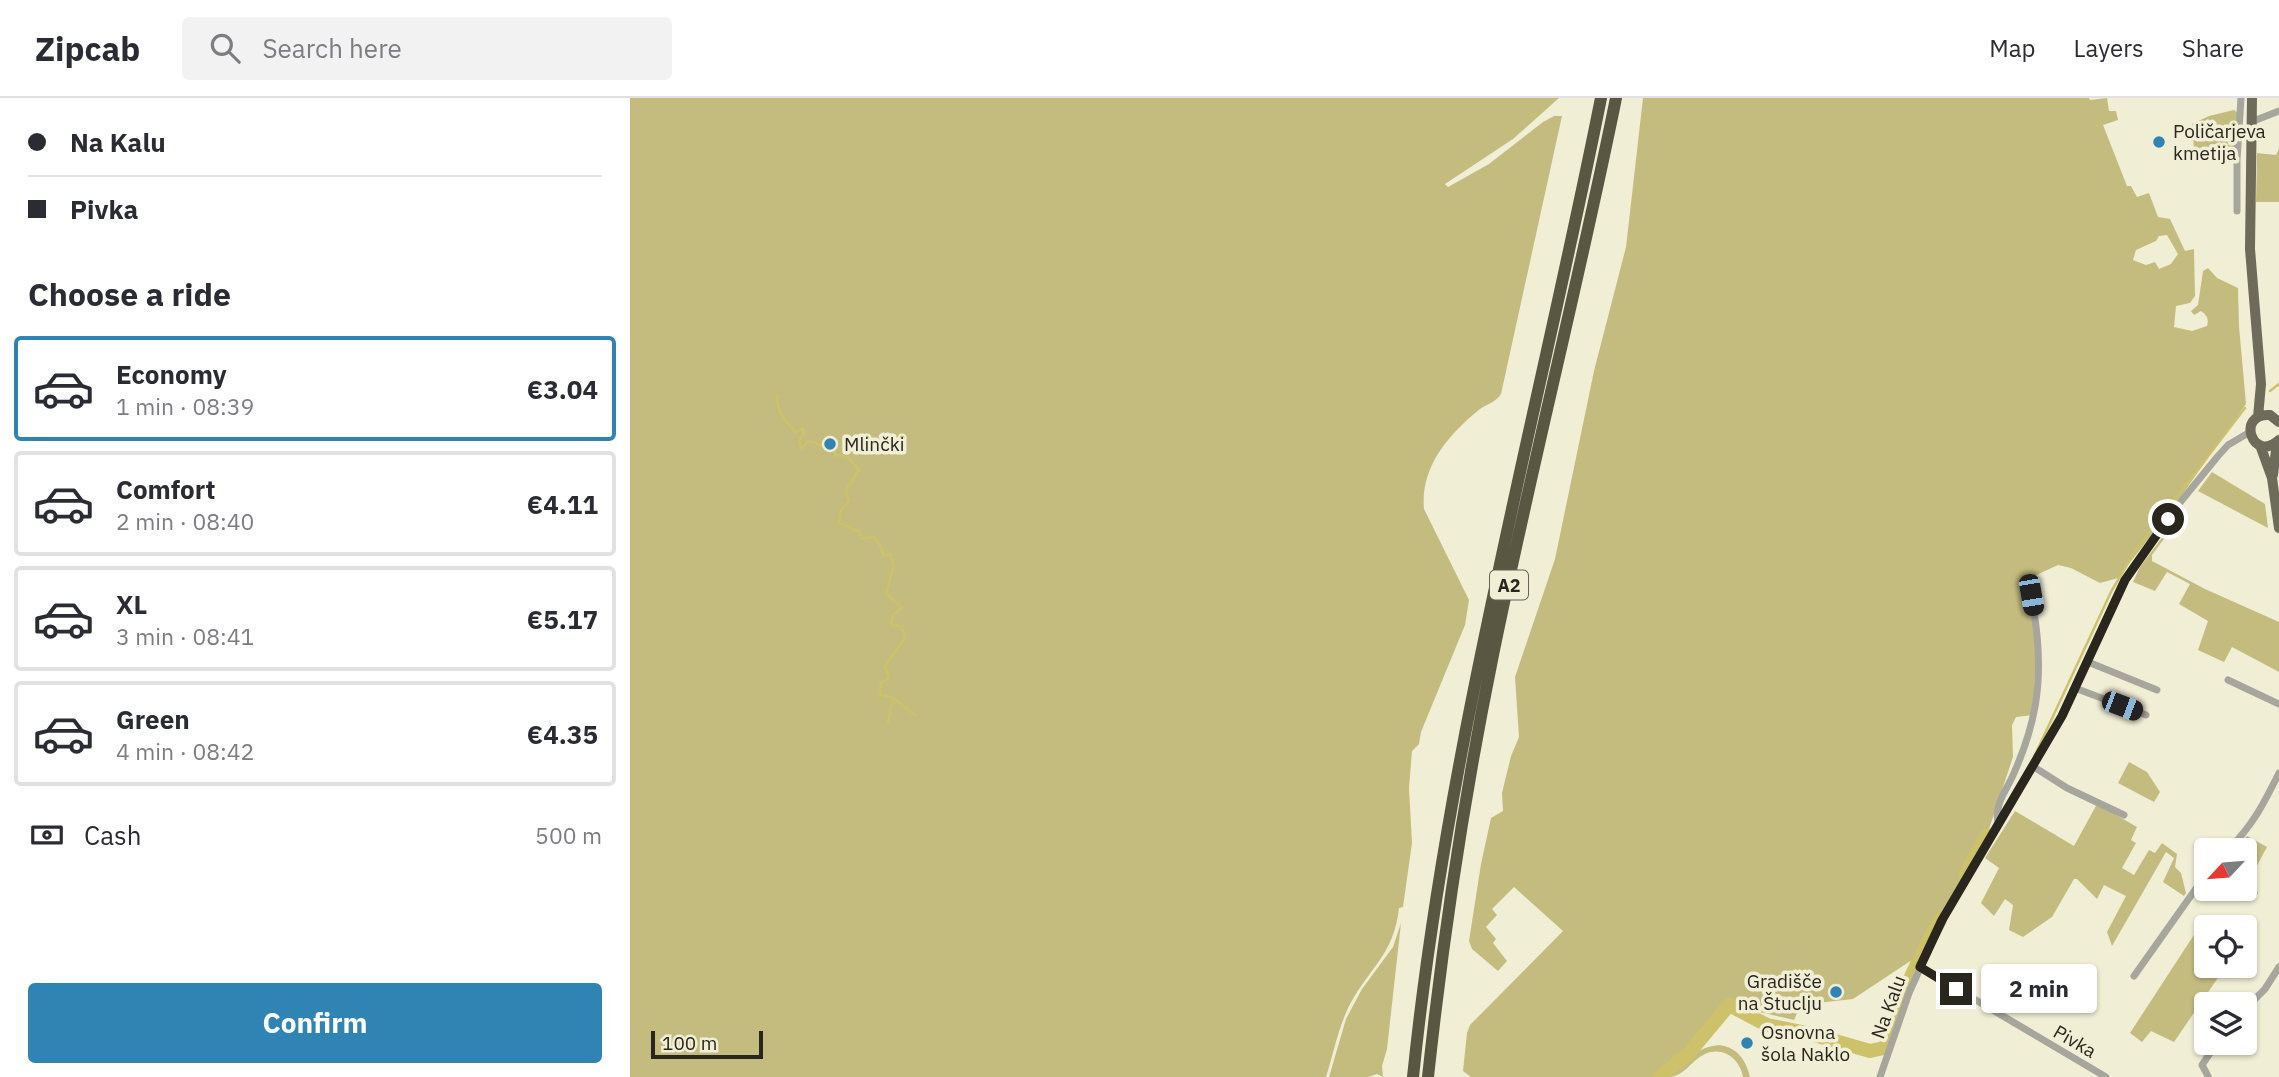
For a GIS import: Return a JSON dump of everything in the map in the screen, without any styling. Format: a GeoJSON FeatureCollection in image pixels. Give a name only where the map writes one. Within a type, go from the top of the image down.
{"type":"FeatureCollection","features":[{"type":"Feature","properties":{"kind":"highway","name":"A2"},"geometry":{"type":"LineString","coordinates":[[1413,1077],[1432,924],[1478,660],[1601,98]]}},
{"type":"Feature","properties":{"kind":"highway","name":"A2"},"geometry":{"type":"LineString","coordinates":[[1428,1077],[1446,924],[1492,660],[1580,271],[1616,98]]}},
{"type":"Feature","properties":{"kind":"main road"},"geometry":{"type":"LineString","coordinates":[[2252,98],[2250,249],[2260,384],[2273,419],[2252,423],[2250,432],[2253,440],[2260,445],[2269,446],[2278,441]]}},
{"type":"Feature","properties":{"kind":"main road"},"geometry":{"type":"LineString","coordinates":[[2272,478],[2278,441]]}},
{"type":"Feature","properties":{"kind":"main road"},"geometry":{"type":"LineString","coordinates":[[2260,445],[2272,478],[2279,528]]}},
{"type":"Feature","properties":{"kind":"street"},"geometry":{"type":"LineString","coordinates":[[2237,211],[2241,98]]}},
{"type":"Feature","properties":{"kind":"street"},"geometry":{"type":"LineString","coordinates":[[2252,121],[2279,111]]}},
{"type":"Feature","properties":{"kind":"street","name":"Na Kalu"},"geometry":{"type":"LineString","coordinates":[[1880,1077],[1909,993],[1942,920],[2034,766],[2088,662],[2125,580],[2182,500],[2223,450],[2237,438],[2250,432]]}},
{"type":"Feature","properties":{"kind":"street"},"geometry":{"type":"LineString","coordinates":[[1998,824],[1996,811],[2015,772],[2037,708],[2040,667],[2035,619],[2027,587]]}},
{"type":"Feature","properties":{"kind":"street"},"geometry":{"type":"LineString","coordinates":[[2088,662],[2157,690]]}},
{"type":"Feature","properties":{"kind":"street"},"geometry":{"type":"LineString","coordinates":[[2228,680],[2279,704]]}},
{"type":"Feature","properties":{"kind":"street"},"geometry":{"type":"LineString","coordinates":[[2075,688],[2146,715]]}},
{"type":"Feature","properties":{"kind":"street"},"geometry":{"type":"LineString","coordinates":[[2034,766],[2067,788],[2124,816]]}},
{"type":"Feature","properties":{"kind":"street"},"geometry":{"type":"LineString","coordinates":[[2240,838],[2261,810],[2279,773]]}},
{"type":"Feature","properties":{"kind":"street"},"geometry":{"type":"LineString","coordinates":[[2134,976],[2194,891]]}},
{"type":"Feature","properties":{"kind":"street","name":"Pivka"},"geometry":{"type":"LineString","coordinates":[[1920,967],[2106,1077]]}},
{"type":"Feature","properties":{"kind":"street"},"geometry":{"type":"LineString","coordinates":[[2257,997],[2279,967]]}},
{"type":"Feature","properties":{"kind":"street"},"geometry":{"type":"LineString","coordinates":[[1909,993],[1922,979],[1933,976]]}},
{"type":"Feature","properties":{"kind":"street"},"geometry":{"type":"LineString","coordinates":[[2209,1055],[2202,1065],[2208,1077],[2214,1077]]}},
{"type":"Feature","properties":{"kind":"shaded area"},"geometry":{"type":"Polygon","coordinates":[[[630,98],[1559,98],[1513,139],[1445,184],[1448,187],[1489,164],[1543,122],[1554,116],[1562,116],[1501,394],[1458,429],[1439,453],[1427,479],[1424,509],[1469,600],[1465,625],[1421,732],[1419,744],[1412,751],[1409,788],[1412,843],[1403,907],[1399,908],[1387,949],[1350,1004],[1326,1077],[630,1077],[630,98]]]}},
{"type":"Feature","properties":{"kind":"shaded area"},"geometry":{"type":"Polygon","coordinates":[[[1643,98],[2107,98],[2109,111],[2116,111],[2118,120],[2103,125],[2127,186],[2131,186],[2137,197],[2149,193],[2158,217],[2170,219],[2185,251],[2194,249],[2195,296],[2190,303],[2176,306],[2174,327],[2192,331],[2207,326],[2208,319],[2205,314],[2201,311],[2194,315],[2191,311],[2198,305],[2203,271],[2208,268],[2217,278],[2238,288],[2246,404],[2179,499],[2118,578],[2100,583],[2071,568],[2058,565],[2021,582],[2037,634],[2033,715],[2016,717],[2012,725],[2013,757],[1987,835],[1938,918],[1921,954],[1853,999],[1808,1004],[1799,1009],[1794,1020],[1729,1005],[1689,1053],[1661,1077],[1471,1077],[1463,1071],[1470,1025],[1563,931],[1514,887],[1492,909],[1497,915],[1486,927],[1496,939],[1493,943],[1507,961],[1498,971],[1472,949],[1469,941],[1491,818],[1503,811],[1502,793],[1511,756],[1519,737],[1515,677],[1555,559],[1594,371],[1626,247],[1643,98]],[[2167,235],[2159,236],[2156,241],[2136,250],[2133,260],[2146,265],[2155,262],[2159,269],[2171,264],[2178,254],[2167,235]]]}},
{"type":"Feature","properties":{"kind":"shaded area"},"geometry":{"type":"Polygon","coordinates":[[[2234,110],[2238,113],[2237,146],[2195,162],[2192,124],[2209,116],[2234,110]]]}},
{"type":"Feature","properties":{"kind":"shaded area"},"geometry":{"type":"Polygon","coordinates":[[[2279,149],[2279,202],[2256,202],[2257,153],[2276,155],[2279,149]]]}},
{"type":"Feature","properties":{"kind":"shaded area"},"geometry":{"type":"Polygon","coordinates":[[[2212,472],[2265,504],[2268,528],[2198,491],[2212,472]]]}},
{"type":"Feature","properties":{"kind":"shaded area"},"geometry":{"type":"Polygon","coordinates":[[[2185,507],[2152,555],[2152,561],[2205,589],[2279,622],[2279,672],[2232,647],[2224,662],[2198,650],[2208,621],[2179,604],[2190,584],[2167,572],[2155,591],[2133,582],[2140,567],[2185,507]]]}},
{"type":"Feature","properties":{"kind":"shaded area"},"geometry":{"type":"Polygon","coordinates":[[[2129,762],[2147,772],[2160,792],[2154,802],[2118,783],[2129,762]]]}},
{"type":"Feature","properties":{"kind":"shaded area"},"geometry":{"type":"Polygon","coordinates":[[[2097,804],[2137,827],[2131,840],[2136,843],[2122,868],[2134,875],[2149,850],[2155,853],[2162,843],[2177,854],[2175,867],[2181,873],[2186,893],[2184,896],[2163,882],[2174,858],[2166,852],[2112,946],[2107,932],[2126,896],[2104,885],[2097,899],[2077,879],[2074,879],[2052,917],[2023,937],[2009,930],[2013,905],[2005,899],[1994,916],[1981,903],[1999,868],[1985,858],[2015,811],[2074,846],[2097,804]]]}},
{"type":"Feature","properties":{"kind":"shaded area"},"geometry":{"type":"Polygon","coordinates":[[[2258,842],[2267,847],[2258,864],[2258,842]]]}},
{"type":"Feature","properties":{"kind":"shaded area"},"geometry":{"type":"Polygon","coordinates":[[[1401,923],[1387,1049],[1382,1066],[1383,1077],[1377,1074],[1368,1077],[1329,1077],[1346,1019],[1362,989],[1393,947],[1401,923]]]}},
{"type":"Feature","properties":{"kind":"shaded area"},"geometry":{"type":"Polygon","coordinates":[[[2194,935],[2194,978],[2218,978],[2208,992],[2194,992],[2194,1013],[2174,1042],[2151,1031],[2142,1042],[2130,1033],[2194,935]]]}},
{"type":"Feature","properties":{"kind":"shaded area"},"geometry":{"type":"Polygon","coordinates":[[[1719,1045],[1731,1048],[1740,1055],[1750,1077],[1743,1077],[1730,1056],[1712,1052],[1700,1057],[1683,1072],[1667,1077],[1697,1052],[1719,1045]]]}},
{"type":"Feature","properties":{"kind":"waterway"},"geometry":{"type":"LineString","coordinates":[[2270,391],[2279,384]]}},
{"type":"Feature","properties":{"kind":"waterway"},"geometry":{"type":"LineString","coordinates":[[777,395],[778,406],[785,420],[796,433],[803,428],[804,433],[799,440],[801,449],[809,441],[823,446],[836,443],[835,455],[848,457],[859,470],[846,490],[849,501],[841,510],[839,523],[860,532],[862,539],[874,537],[883,555],[890,554],[894,565],[886,593],[902,608],[893,615],[891,625],[902,627],[905,638],[885,666],[889,678],[881,683],[880,694],[893,698],[888,722]]}},
{"type":"Feature","properties":{"kind":"waterway"},"geometry":{"type":"LineString","coordinates":[[2034,757],[2111,592],[2133,554],[2245,408]]}},
{"type":"Feature","properties":{"kind":"waterway"},"geometry":{"type":"LineString","coordinates":[[893,698],[915,715]]}},
{"type":"Feature","properties":{"kind":"waterway"},"geometry":{"type":"LineString","coordinates":[[1965,875],[1987,835]]}},
{"type":"Feature","properties":{"kind":"waterway"},"geometry":{"type":"LineString","coordinates":[[1660,1077],[1689,1053],[1729,1005],[1767,1025],[1870,1051],[1884,1048],[1891,1035],[1902,998],[1940,920]]}},
{"type":"Feature","properties":{"kind":"place","name":"Poličarjeva kmetija"},"geometry":{"type":"Point","coordinates":[2159,142]}},
{"type":"Feature","properties":{"kind":"place","name":"Mlinčki"},"geometry":{"type":"Point","coordinates":[830,444]}},
{"type":"Feature","properties":{"kind":"place","name":"Gradišče na Štuclju"},"geometry":{"type":"Point","coordinates":[1836,992]}},
{"type":"Feature","properties":{"kind":"place","name":"Osnovna šola Naklo"},"geometry":{"type":"Point","coordinates":[1747,1043]}},
{"type":"Feature","properties":{"kind":"route"},"geometry":{"type":"LineString","coordinates":[[1956,989],[1920,967],[1942,920],[2062,716],[2125,580],[2168,519]]}}]}
